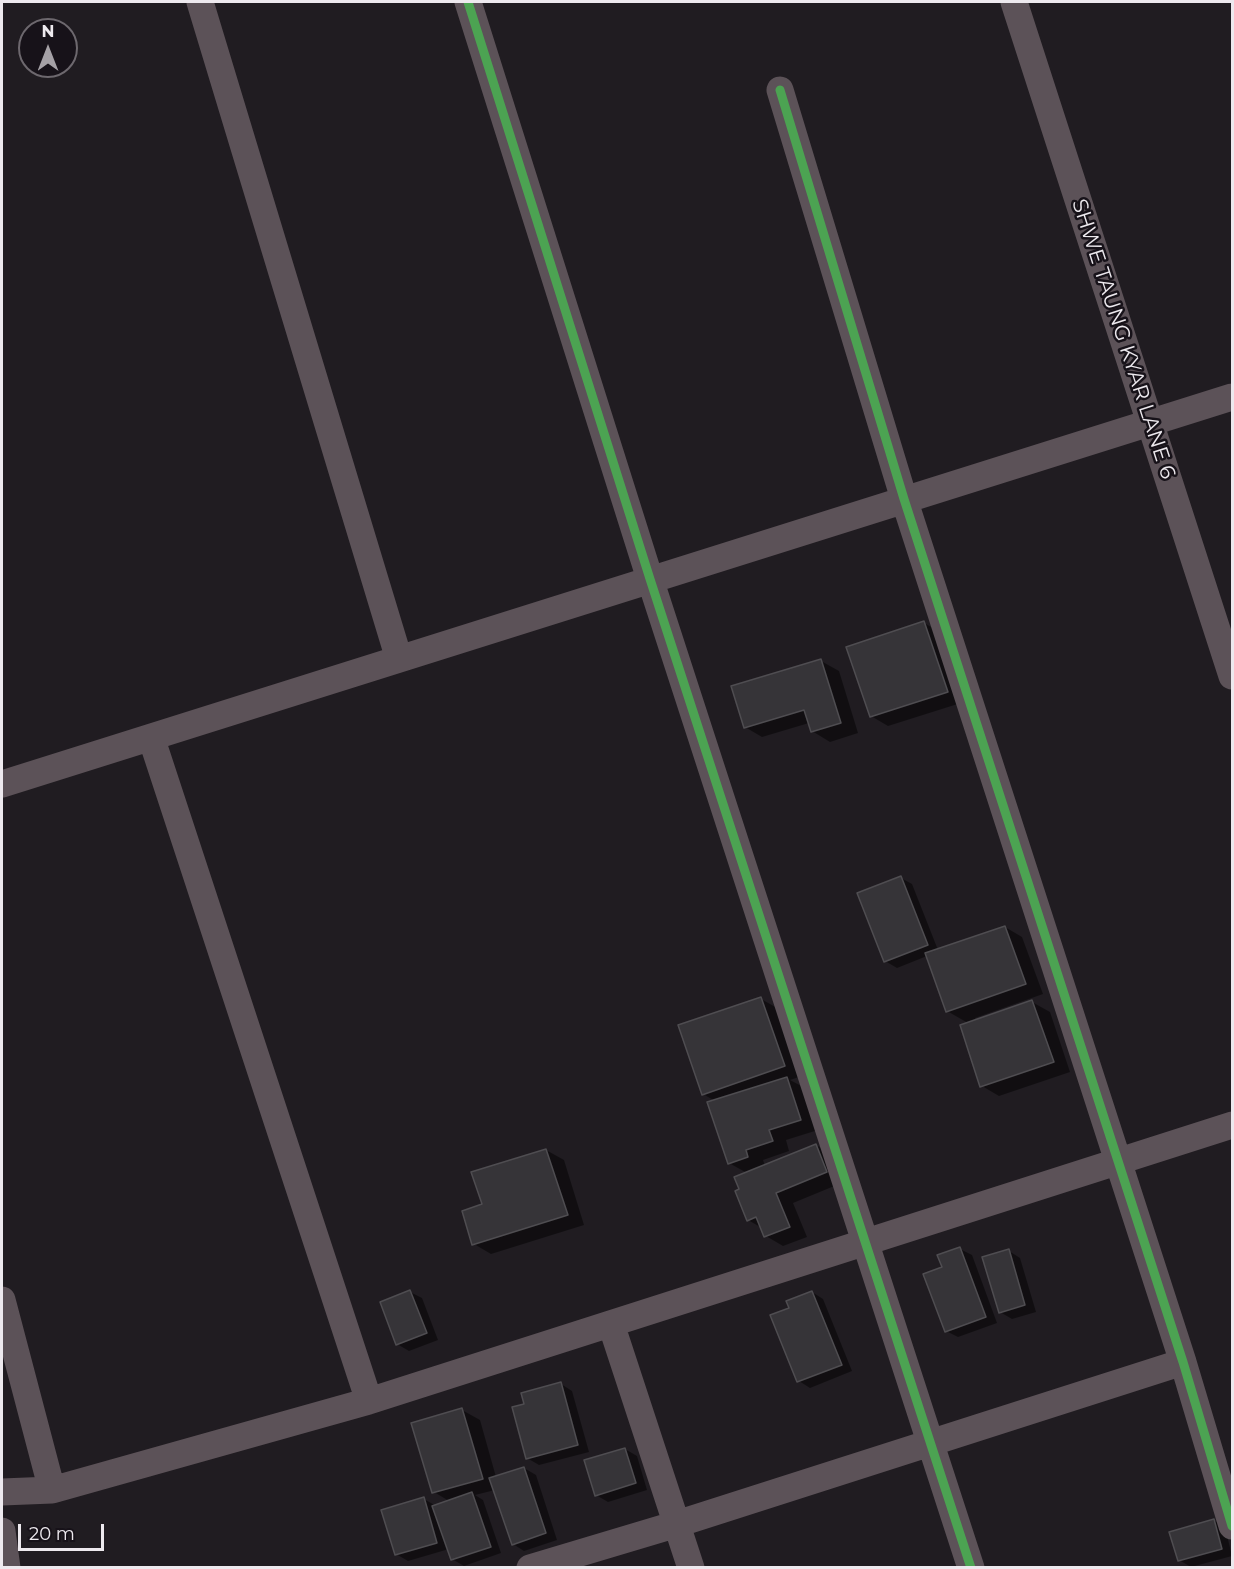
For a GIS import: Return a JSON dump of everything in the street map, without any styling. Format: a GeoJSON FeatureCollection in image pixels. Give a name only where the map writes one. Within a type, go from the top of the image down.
{"type":"FeatureCollection","features":[{"type":"Feature","properties":{"kind":"street"},"geometry":{"type":"LineString","coordinates":[[200,2],[399,658]]}},
{"type":"Feature","properties":{"kind":"street"},"geometry":{"type":"LineString","coordinates":[[468,2],[650,579],[867,1242],[970,1568]]}},
{"type":"Feature","properties":{"kind":"street","name":"SHWE TAUNG KYAR LANE 6"},"geometry":{"type":"LineString","coordinates":[[1014,2],[1233,676]]}},
{"type":"Feature","properties":{"kind":"street"},"geometry":{"type":"LineString","coordinates":[[780,90],[904,499],[1183,1362],[1233,1526]]}},
{"type":"Feature","properties":{"kind":"street"},"geometry":{"type":"LineString","coordinates":[[2,784],[1233,397]]}},
{"type":"Feature","properties":{"kind":"street"},"geometry":{"type":"LineString","coordinates":[[151,737],[369,1401]]}},
{"type":"Feature","properties":{"kind":"street"},"geometry":{"type":"LineString","coordinates":[[2,1492],[52,1490],[369,1401],[1233,1125]]}},
{"type":"Feature","properties":{"kind":"street"},"geometry":{"type":"LineString","coordinates":[[2,1300],[52,1490]]}},
{"type":"Feature","properties":{"kind":"street"},"geometry":{"type":"LineString","coordinates":[[611,1324],[691,1568]]}},
{"type":"Feature","properties":{"kind":"street"},"geometry":{"type":"LineString","coordinates":[[530,1568],[677,1524],[1183,1362]]}},
{"type":"Feature","properties":{"kind":"street"},"geometry":{"type":"LineString","coordinates":[[2,1531],[7,1568]]}},
{"type":"Feature","properties":{"kind":"building"},"geometry":{"type":"Polygon","coordinates":[[[924,621],[948,692],[870,717],[846,647],[924,621]]]}},
{"type":"Feature","properties":{"kind":"building"},"geometry":{"type":"Polygon","coordinates":[[[821,659],[841,723],[811,732],[804,710],[744,728],[731,686],[821,659]]]}},
{"type":"Feature","properties":{"kind":"building"},"geometry":{"type":"Polygon","coordinates":[[[901,876],[928,945],[884,962],[857,893],[901,876]]]}},
{"type":"Feature","properties":{"kind":"building"},"geometry":{"type":"Polygon","coordinates":[[[1005,926],[1026,984],[946,1012],[925,953],[1005,926]]]}},
{"type":"Feature","properties":{"kind":"building"},"geometry":{"type":"Polygon","coordinates":[[[761,997],[785,1066],[702,1095],[678,1025],[761,997]]]}},
{"type":"Feature","properties":{"kind":"building"},"geometry":{"type":"Polygon","coordinates":[[[1032,1000],[1054,1062],[980,1087],[960,1025],[1032,1000]]]}},
{"type":"Feature","properties":{"kind":"building"},"geometry":{"type":"Polygon","coordinates":[[[787,1077],[801,1120],[769,1130],[773,1141],[746,1150],[748,1157],[728,1164],[707,1102],[787,1077]]]}},
{"type":"Feature","properties":{"kind":"building"},"geometry":{"type":"Polygon","coordinates":[[[816,1144],[827,1172],[776,1193],[790,1227],[764,1237],[756,1217],[747,1221],[735,1191],[739,1189],[734,1177],[816,1144]]]}},
{"type":"Feature","properties":{"kind":"building"},"geometry":{"type":"Polygon","coordinates":[[[546,1149],[568,1215],[472,1245],[462,1211],[482,1204],[471,1172],[546,1149]]]}},
{"type":"Feature","properties":{"kind":"building"},"geometry":{"type":"Polygon","coordinates":[[[960,1247],[986,1317],[945,1332],[923,1274],[942,1267],[937,1255],[960,1247]]]}},
{"type":"Feature","properties":{"kind":"building"},"geometry":{"type":"Polygon","coordinates":[[[1009,1249],[1025,1305],[999,1313],[982,1257],[1009,1249]]]}},
{"type":"Feature","properties":{"kind":"building"},"geometry":{"type":"Polygon","coordinates":[[[410,1290],[427,1333],[396,1345],[380,1302],[410,1290]]]}},
{"type":"Feature","properties":{"kind":"building"},"geometry":{"type":"Polygon","coordinates":[[[812,1291],[842,1365],[797,1382],[770,1315],[789,1308],[786,1301],[812,1291]]]}},
{"type":"Feature","properties":{"kind":"building"},"geometry":{"type":"Polygon","coordinates":[[[561,1382],[578,1445],[526,1459],[512,1407],[524,1404],[521,1393],[561,1382]]]}},
{"type":"Feature","properties":{"kind":"building"},"geometry":{"type":"Polygon","coordinates":[[[462,1408],[483,1479],[432,1493],[411,1423],[462,1408]]]}},
{"type":"Feature","properties":{"kind":"building"},"geometry":{"type":"Polygon","coordinates":[[[625,1448],[636,1483],[595,1496],[584,1460],[625,1448]]]}},
{"type":"Feature","properties":{"kind":"building"},"geometry":{"type":"Polygon","coordinates":[[[524,1467],[546,1533],[512,1545],[489,1478],[524,1467]]]}},
{"type":"Feature","properties":{"kind":"building"},"geometry":{"type":"Polygon","coordinates":[[[472,1492],[491,1547],[451,1560],[432,1506],[472,1492]]]}},
{"type":"Feature","properties":{"kind":"building"},"geometry":{"type":"Polygon","coordinates":[[[424,1497],[437,1543],[395,1555],[381,1510],[424,1497]]]}},
{"type":"Feature","properties":{"kind":"building"},"geometry":{"type":"Polygon","coordinates":[[[1214,1519],[1222,1549],[1178,1561],[1169,1532],[1214,1519]]]}},
{"type":"Feature","properties":{"kind":"cycle path"},"geometry":{"type":"LineString","coordinates":[[468,2],[650,579],[971,1568]]}},
{"type":"Feature","properties":{"kind":"cycle path"},"geometry":{"type":"LineString","coordinates":[[780,90],[904,499],[1183,1362],[1232,1526]]}}]}
